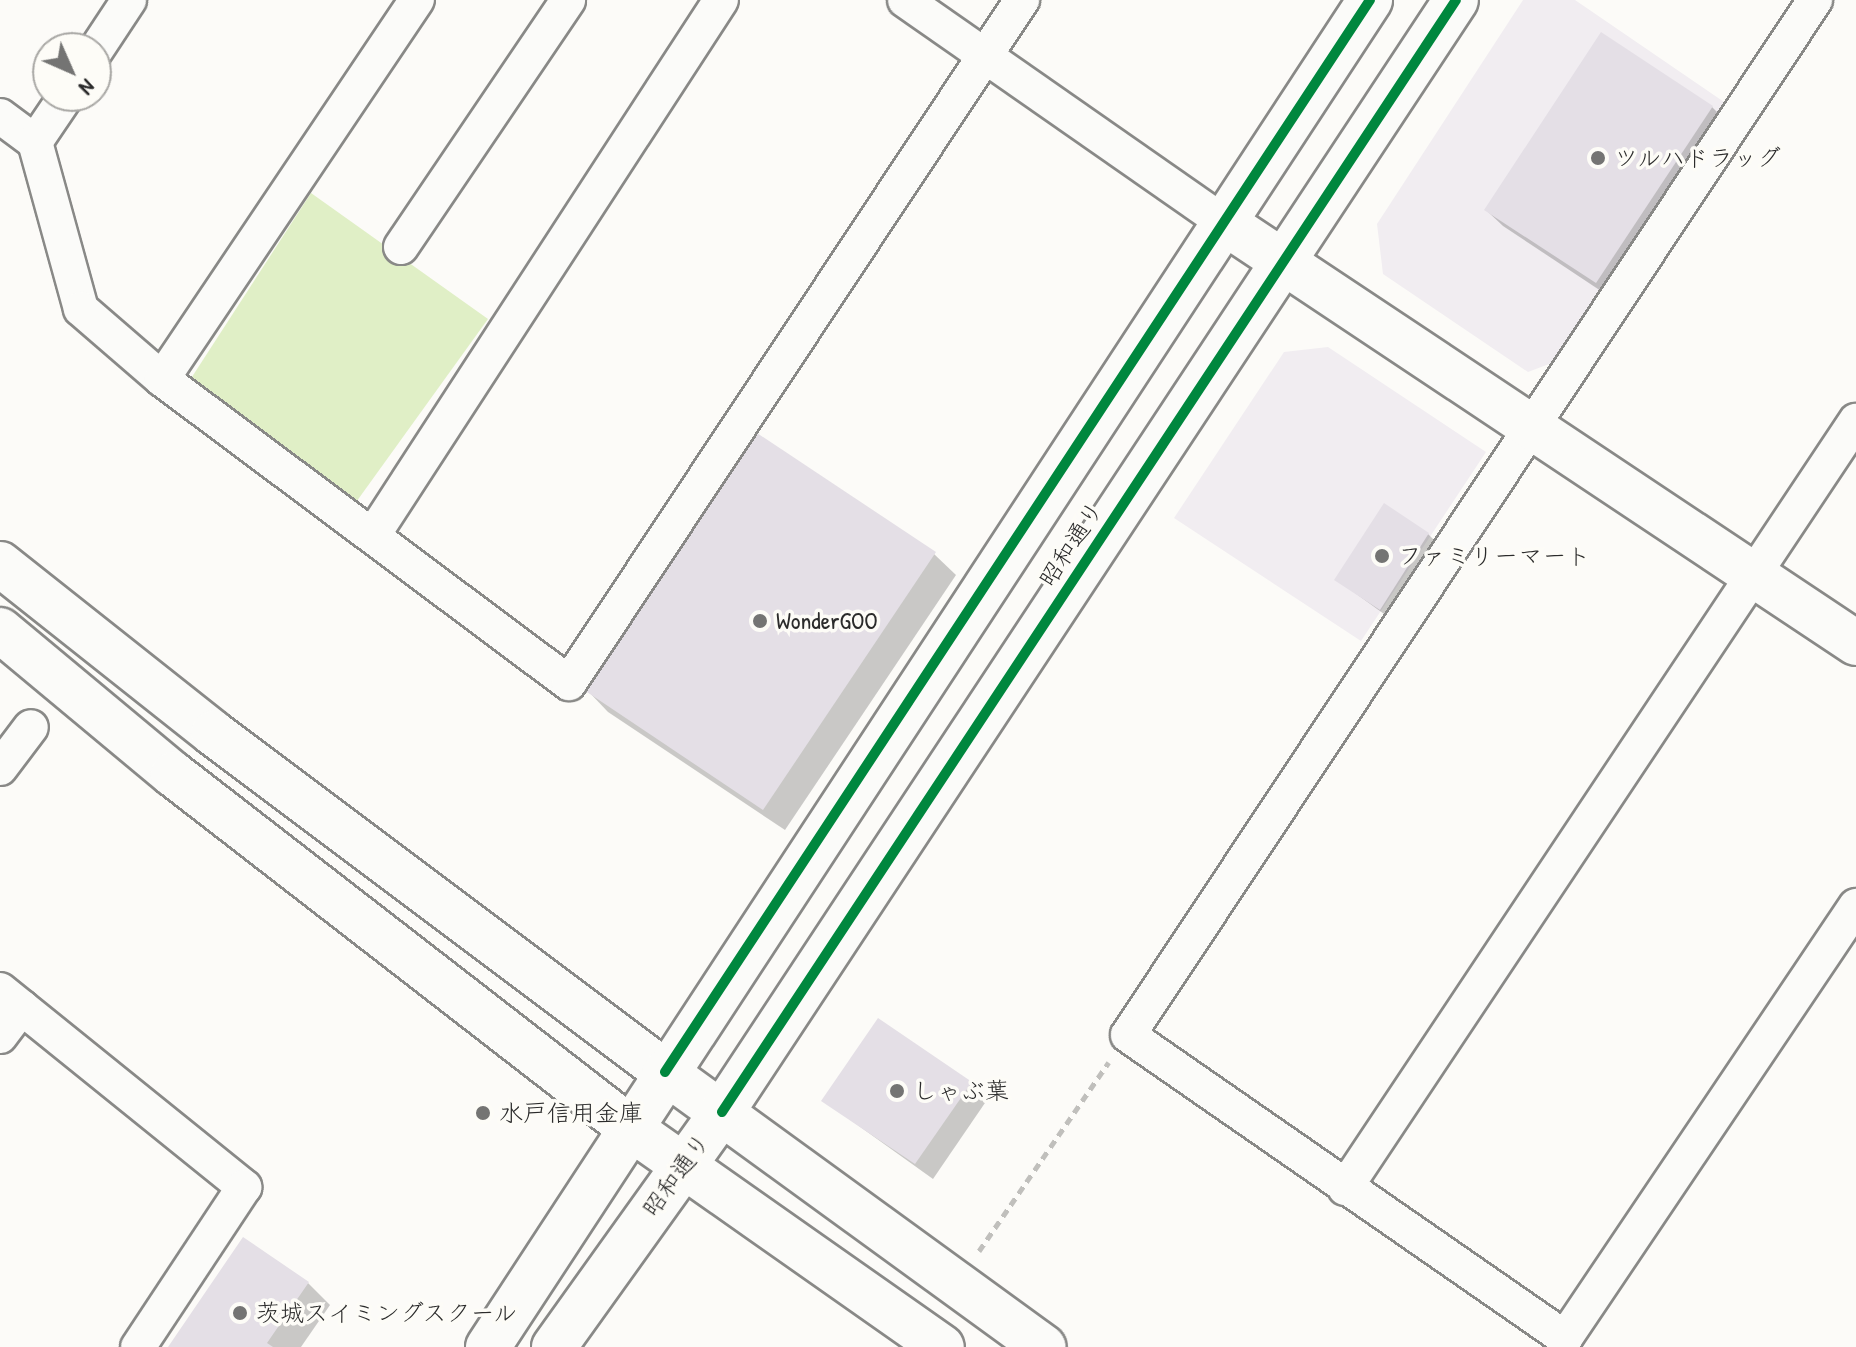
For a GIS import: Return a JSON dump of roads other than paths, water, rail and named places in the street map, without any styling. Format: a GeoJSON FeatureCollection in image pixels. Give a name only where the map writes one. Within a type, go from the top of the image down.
{"type":"FeatureCollection","features":[{"type":"Feature","properties":{"kind":"street"},"geometry":{"type":"LineString","coordinates":[[108,32],[129,0]]}},
{"type":"Feature","properties":{"kind":"street"},"geometry":{"type":"LineString","coordinates":[[162,379],[417,0]]}},
{"type":"Feature","properties":{"kind":"street"},"geometry":{"type":"LineString","coordinates":[[401,247],[568,0]]}},
{"type":"Feature","properties":{"kind":"street"},"geometry":{"type":"LineString","coordinates":[[373,535],[721,0]]}},
{"type":"Feature","properties":{"kind":"street"},"geometry":{"type":"LineString","coordinates":[[905,0],[1225,223],[1856,643]]}},
{"type":"Feature","properties":{"kind":"street"},"geometry":{"type":"LineString","coordinates":[[0,116],[35,142],[81,309],[162,379],[569,683],[1022,0]]}},
{"type":"Feature","properties":{"kind":"street","name":"昭和通り"},"geometry":{"type":"LineString","coordinates":[[488,1347],[665,1072],[1370,0]]}},
{"type":"Feature","properties":{"kind":"street","name":"昭和通り"},"geometry":{"type":"LineString","coordinates":[[554,1347],[722,1112],[1456,0]]}},
{"type":"Feature","properties":{"kind":"street"},"geometry":{"type":"LineString","coordinates":[[1815,0],[1530,424],[1128,1035],[1565,1338],[1856,906]]}},
{"type":"Feature","properties":{"kind":"street"},"geometry":{"type":"LineString","coordinates":[[35,142],[55,112]]}},
{"type":"Feature","properties":{"kind":"street"},"geometry":{"type":"LineString","coordinates":[[1345,1188],[1856,421]]}},
{"type":"Feature","properties":{"kind":"street"},"geometry":{"type":"LineString","coordinates":[[0,564],[213,733],[665,1072],[1044,1347]]}},
{"type":"Feature","properties":{"kind":"street"},"geometry":{"type":"LineString","coordinates":[[0,630],[173,774],[630,1128],[942,1347]]}},
{"type":"Feature","properties":{"kind":"street"},"geometry":{"type":"LineString","coordinates":[[0,768],[31,727]]}},
{"type":"Feature","properties":{"kind":"street"},"geometry":{"type":"LineString","coordinates":[[0,1036],[11,999],[244,1187],[138,1347]]}},
{"type":"Feature","properties":{"kind":"place","name":"ツルハドラッグ"},"geometry":{"type":"Point","coordinates":[1598,158]}},
{"type":"Feature","properties":{"kind":"place","name":"ファミリーマート"},"geometry":{"type":"Point","coordinates":[1382,556]}},
{"type":"Feature","properties":{"kind":"place","name":"WonderGOO"},"geometry":{"type":"Point","coordinates":[760,621]}},
{"type":"Feature","properties":{"kind":"place","name":"しゃぶ葉"},"geometry":{"type":"Point","coordinates":[897,1091]}},
{"type":"Feature","properties":{"kind":"place","name":"水戸信用金庫"},"geometry":{"type":"Point","coordinates":[483,1113]}},
{"type":"Feature","properties":{"kind":"place","name":"茨城スイミングスクール"},"geometry":{"type":"Point","coordinates":[240,1313]}}]}
